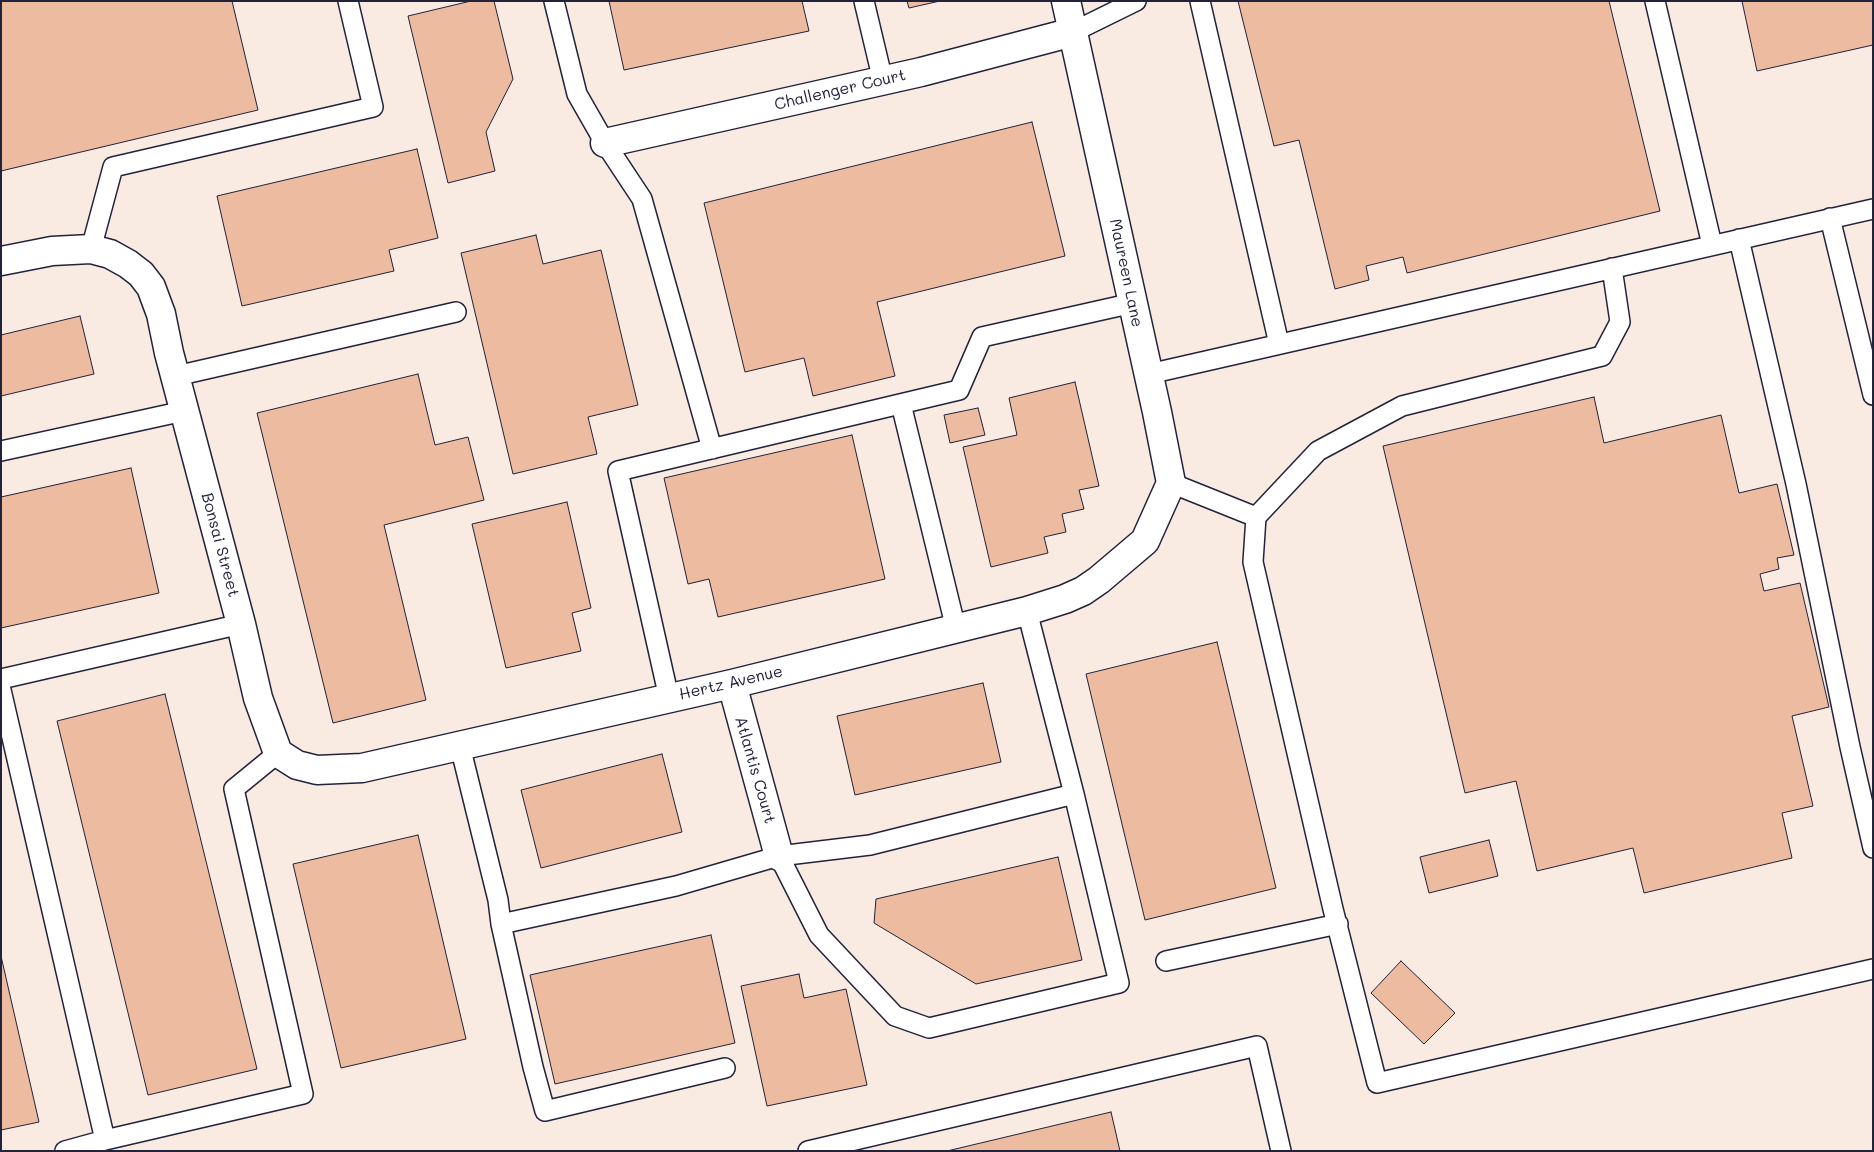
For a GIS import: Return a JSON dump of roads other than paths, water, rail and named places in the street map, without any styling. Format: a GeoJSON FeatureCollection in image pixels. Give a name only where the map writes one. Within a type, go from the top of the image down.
{"type":"FeatureCollection","features":[{"type":"Feature","properties":{"kind":"street","name":"Maureen Lane"},"geometry":{"type":"LineString","coordinates":[[1066,1],[1149,374],[1171,483]]}},
{"type":"Feature","properties":{"kind":"street","name":"Challenger Court"},"geometry":{"type":"LineString","coordinates":[[606,143],[882,81],[1073,32]]}},
{"type":"Feature","properties":{"kind":"street"},"geometry":{"type":"LineString","coordinates":[[1,261],[52,251],[91,249]]}},
{"type":"Feature","properties":{"kind":"street","name":"Bonsai Street"},"geometry":{"type":"LineString","coordinates":[[91,249],[110,254],[128,264],[141,274],[151,288],[161,314],[184,411],[241,624],[258,698],[288,759]]}},
{"type":"Feature","properties":{"kind":"street","name":"Hertz Avenue"},"geometry":{"type":"LineString","coordinates":[[288,759],[317,770],[362,768],[732,684],[1027,611],[1083,591],[1099,580],[1145,540],[1171,483]]}},
{"type":"Feature","properties":{"kind":"street","name":"Atlantis Court"},"geometry":{"type":"LineString","coordinates":[[732,684],[779,856]]}},
{"type":"Feature","properties":{"kind":"lane"},"geometry":{"type":"LineString","coordinates":[[91,249],[113,167],[372,107],[348,1]]}},
{"type":"Feature","properties":{"kind":"lane"},"geometry":{"type":"LineString","coordinates":[[554,1],[576,94],[642,199],[712,448]]}},
{"type":"Feature","properties":{"kind":"lane"},"geometry":{"type":"LineString","coordinates":[[864,1],[882,81]]}},
{"type":"Feature","properties":{"kind":"lane"},"geometry":{"type":"LineString","coordinates":[[1073,32],[1136,1]]}},
{"type":"Feature","properties":{"kind":"lane"},"geometry":{"type":"LineString","coordinates":[[1200,1],[1279,344]]}},
{"type":"Feature","properties":{"kind":"lane"},"geometry":{"type":"LineString","coordinates":[[1655,1],[1712,245]]}},
{"type":"Feature","properties":{"kind":"lane"},"geometry":{"type":"LineString","coordinates":[[1149,374],[1873,209]]}},
{"type":"Feature","properties":{"kind":"lane"},"geometry":{"type":"LineString","coordinates":[[1830,218],[1873,395]]}},
{"type":"Feature","properties":{"kind":"lane"},"geometry":{"type":"LineString","coordinates":[[1740,239],[1796,484],[1850,747],[1873,848]]}},
{"type":"Feature","properties":{"kind":"lane"},"geometry":{"type":"LineString","coordinates":[[1612,268],[1620,322],[1602,356],[1402,406],[1318,451],[1256,517],[1253,562],[1377,1083],[1873,969]]}},
{"type":"Feature","properties":{"kind":"lane"},"geometry":{"type":"LineString","coordinates":[[669,698],[618,471],[959,390],[982,337],[1133,303]]}},
{"type":"Feature","properties":{"kind":"lane"},"geometry":{"type":"LineString","coordinates":[[176,376],[456,312]]}},
{"type":"Feature","properties":{"kind":"lane"},"geometry":{"type":"LineString","coordinates":[[901,404],[956,628]]}},
{"type":"Feature","properties":{"kind":"lane"},"geometry":{"type":"LineString","coordinates":[[1,451],[184,411]]}},
{"type":"Feature","properties":{"kind":"lane"},"geometry":{"type":"LineString","coordinates":[[1171,483],[1256,517]]}},
{"type":"Feature","properties":{"kind":"lane"},"geometry":{"type":"LineString","coordinates":[[779,856],[818,936],[895,1016],[928,1028],[1119,983],[1074,794],[1027,611]]}},
{"type":"Feature","properties":{"kind":"lane"},"geometry":{"type":"LineString","coordinates":[[1,678],[241,624]]}},
{"type":"Feature","properties":{"kind":"lane"},"geometry":{"type":"LineString","coordinates":[[1,690],[105,1140]]}},
{"type":"Feature","properties":{"kind":"lane"},"geometry":{"type":"LineString","coordinates":[[460,746],[498,900],[501,924],[533,1067],[545,1111],[725,1068]]}},
{"type":"Feature","properties":{"kind":"lane"},"geometry":{"type":"LineString","coordinates":[[65,1151],[303,1094],[234,789],[288,759]]}},
{"type":"Feature","properties":{"kind":"lane"},"geometry":{"type":"LineString","coordinates":[[501,924],[676,886],[779,856],[870,845],[1074,794]]}},
{"type":"Feature","properties":{"kind":"lane"},"geometry":{"type":"LineString","coordinates":[[1166,962],[1338,924]]}},
{"type":"Feature","properties":{"kind":"lane"},"geometry":{"type":"LineString","coordinates":[[808,1151],[1257,1046],[1281,1151]]}}]}
